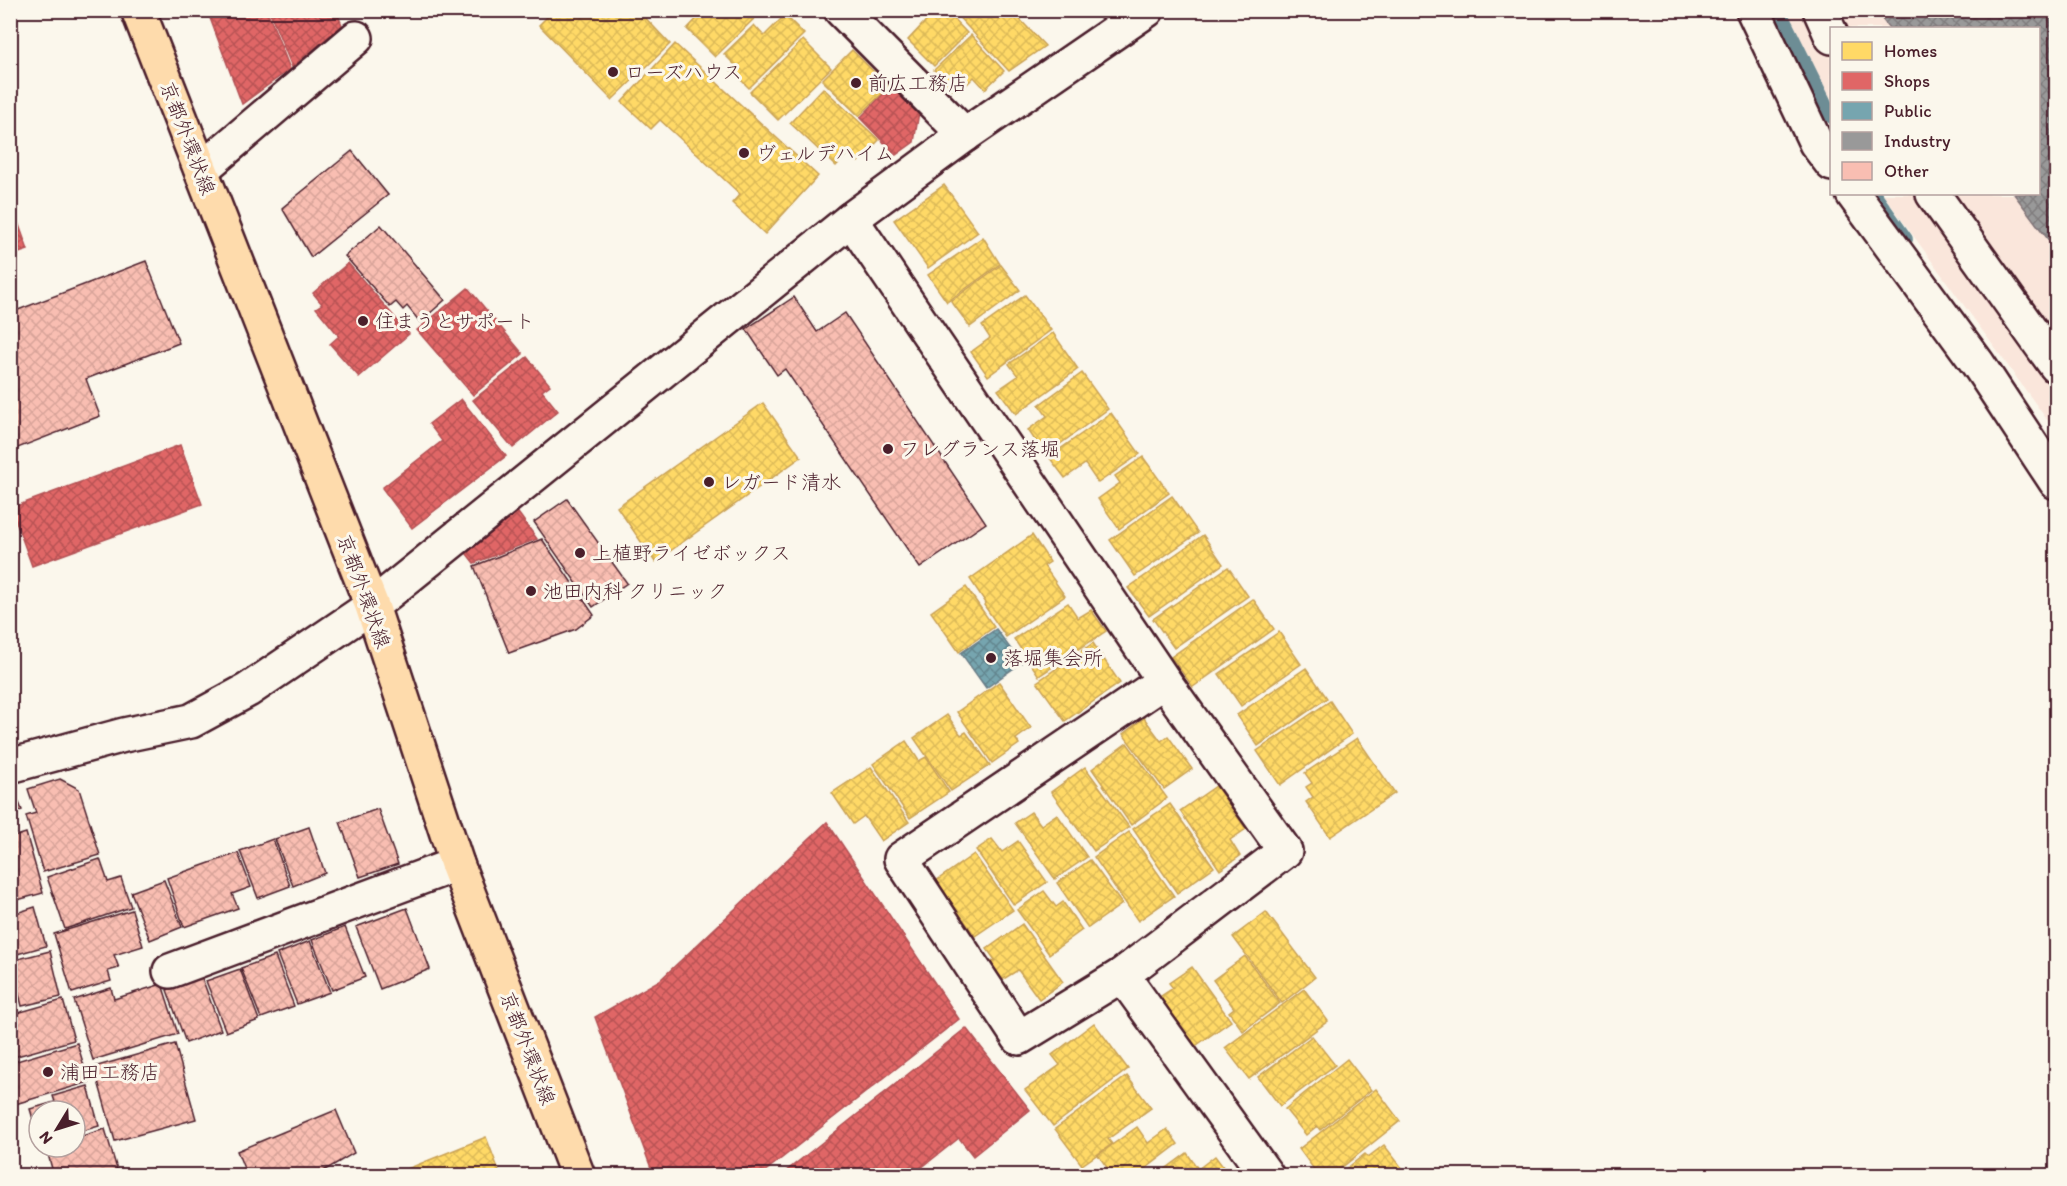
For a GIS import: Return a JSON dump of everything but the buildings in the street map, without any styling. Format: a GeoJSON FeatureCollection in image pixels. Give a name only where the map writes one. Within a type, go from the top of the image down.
{"type":"FeatureCollection","features":[{"type":"Feature","properties":{"kind":"main road","name":"京都外環状線"},"geometry":{"type":"LineString","coordinates":[[138,10],[372,606],[457,864],[578,1176]]}},
{"type":"Feature","properties":{"kind":"street"},"geometry":{"type":"LineString","coordinates":[[841,10],[965,135]]}},
{"type":"Feature","properties":{"kind":"street"},"geometry":{"type":"LineString","coordinates":[[10,766],[124,735],[191,721],[248,690],[372,606],[850,219],[965,135],[1147,10]]}},
{"type":"Feature","properties":{"kind":"street"},"geometry":{"type":"LineString","coordinates":[[1753,10],[1816,143],[1830,161]]}},
{"type":"Feature","properties":{"kind":"street"},"geometry":{"type":"LineString","coordinates":[[1820,10],[1830,32]]}},
{"type":"Feature","properties":{"kind":"street"},"geometry":{"type":"LineString","coordinates":[[201,170],[356,38]]}},
{"type":"Feature","properties":{"kind":"street"},"geometry":{"type":"LineString","coordinates":[[1854,195],[1978,364],[2056,482]]}},
{"type":"Feature","properties":{"kind":"street"},"geometry":{"type":"LineString","coordinates":[[1934,195],[2056,366]]}},
{"type":"Feature","properties":{"kind":"street"},"geometry":{"type":"LineString","coordinates":[[850,219],[1164,681],[1285,851],[1122,975],[1019,1038],[901,859],[1164,681]]}},
{"type":"Feature","properties":{"kind":"street"},"geometry":{"type":"LineString","coordinates":[[170,971],[457,864]]}},
{"type":"Feature","properties":{"kind":"street"},"geometry":{"type":"LineString","coordinates":[[1122,975],[1267,1176]]}},
{"type":"Feature","properties":{"kind":"shaded area"},"geometry":{"type":"Polygon","coordinates":[[[1780,11],[2056,11],[2056,432],[1884,195],[2040,195],[2040,27],[1830,27],[1830,116],[1780,11]]]}},
{"type":"Feature","properties":{"kind":"waterway"},"geometry":{"type":"LineString","coordinates":[[1779,10],[1830,113]]}},
{"type":"Feature","properties":{"kind":"waterway"},"geometry":{"type":"LineString","coordinates":[[1875,195],[1906,239]]}},
{"type":"Feature","properties":{"kind":"place","name":"ローズハウス"},"geometry":{"type":"Point","coordinates":[613,72]}},
{"type":"Feature","properties":{"kind":"place","name":"前広工務店"},"geometry":{"type":"Point","coordinates":[856,83]}},
{"type":"Feature","properties":{"kind":"place","name":"ヴェルデハイム"},"geometry":{"type":"Point","coordinates":[744,153]}},
{"type":"Feature","properties":{"kind":"place","name":"住まうとサポート"},"geometry":{"type":"Point","coordinates":[363,321]}},
{"type":"Feature","properties":{"kind":"place","name":"フレグランス落堀"},"geometry":{"type":"Point","coordinates":[888,449]}},
{"type":"Feature","properties":{"kind":"place","name":"レガード清水"},"geometry":{"type":"Point","coordinates":[709,482]}},
{"type":"Feature","properties":{"kind":"place","name":"上植野ライゼボックス"},"geometry":{"type":"Point","coordinates":[580,553]}},
{"type":"Feature","properties":{"kind":"place","name":"池田内科 クリニック"},"geometry":{"type":"Point","coordinates":[531,591]}},
{"type":"Feature","properties":{"kind":"place","name":"落堀集会所"},"geometry":{"type":"Point","coordinates":[991,658]}},
{"type":"Feature","properties":{"kind":"place","name":"浦田工務店"},"geometry":{"type":"Point","coordinates":[48,1072]}}]}
